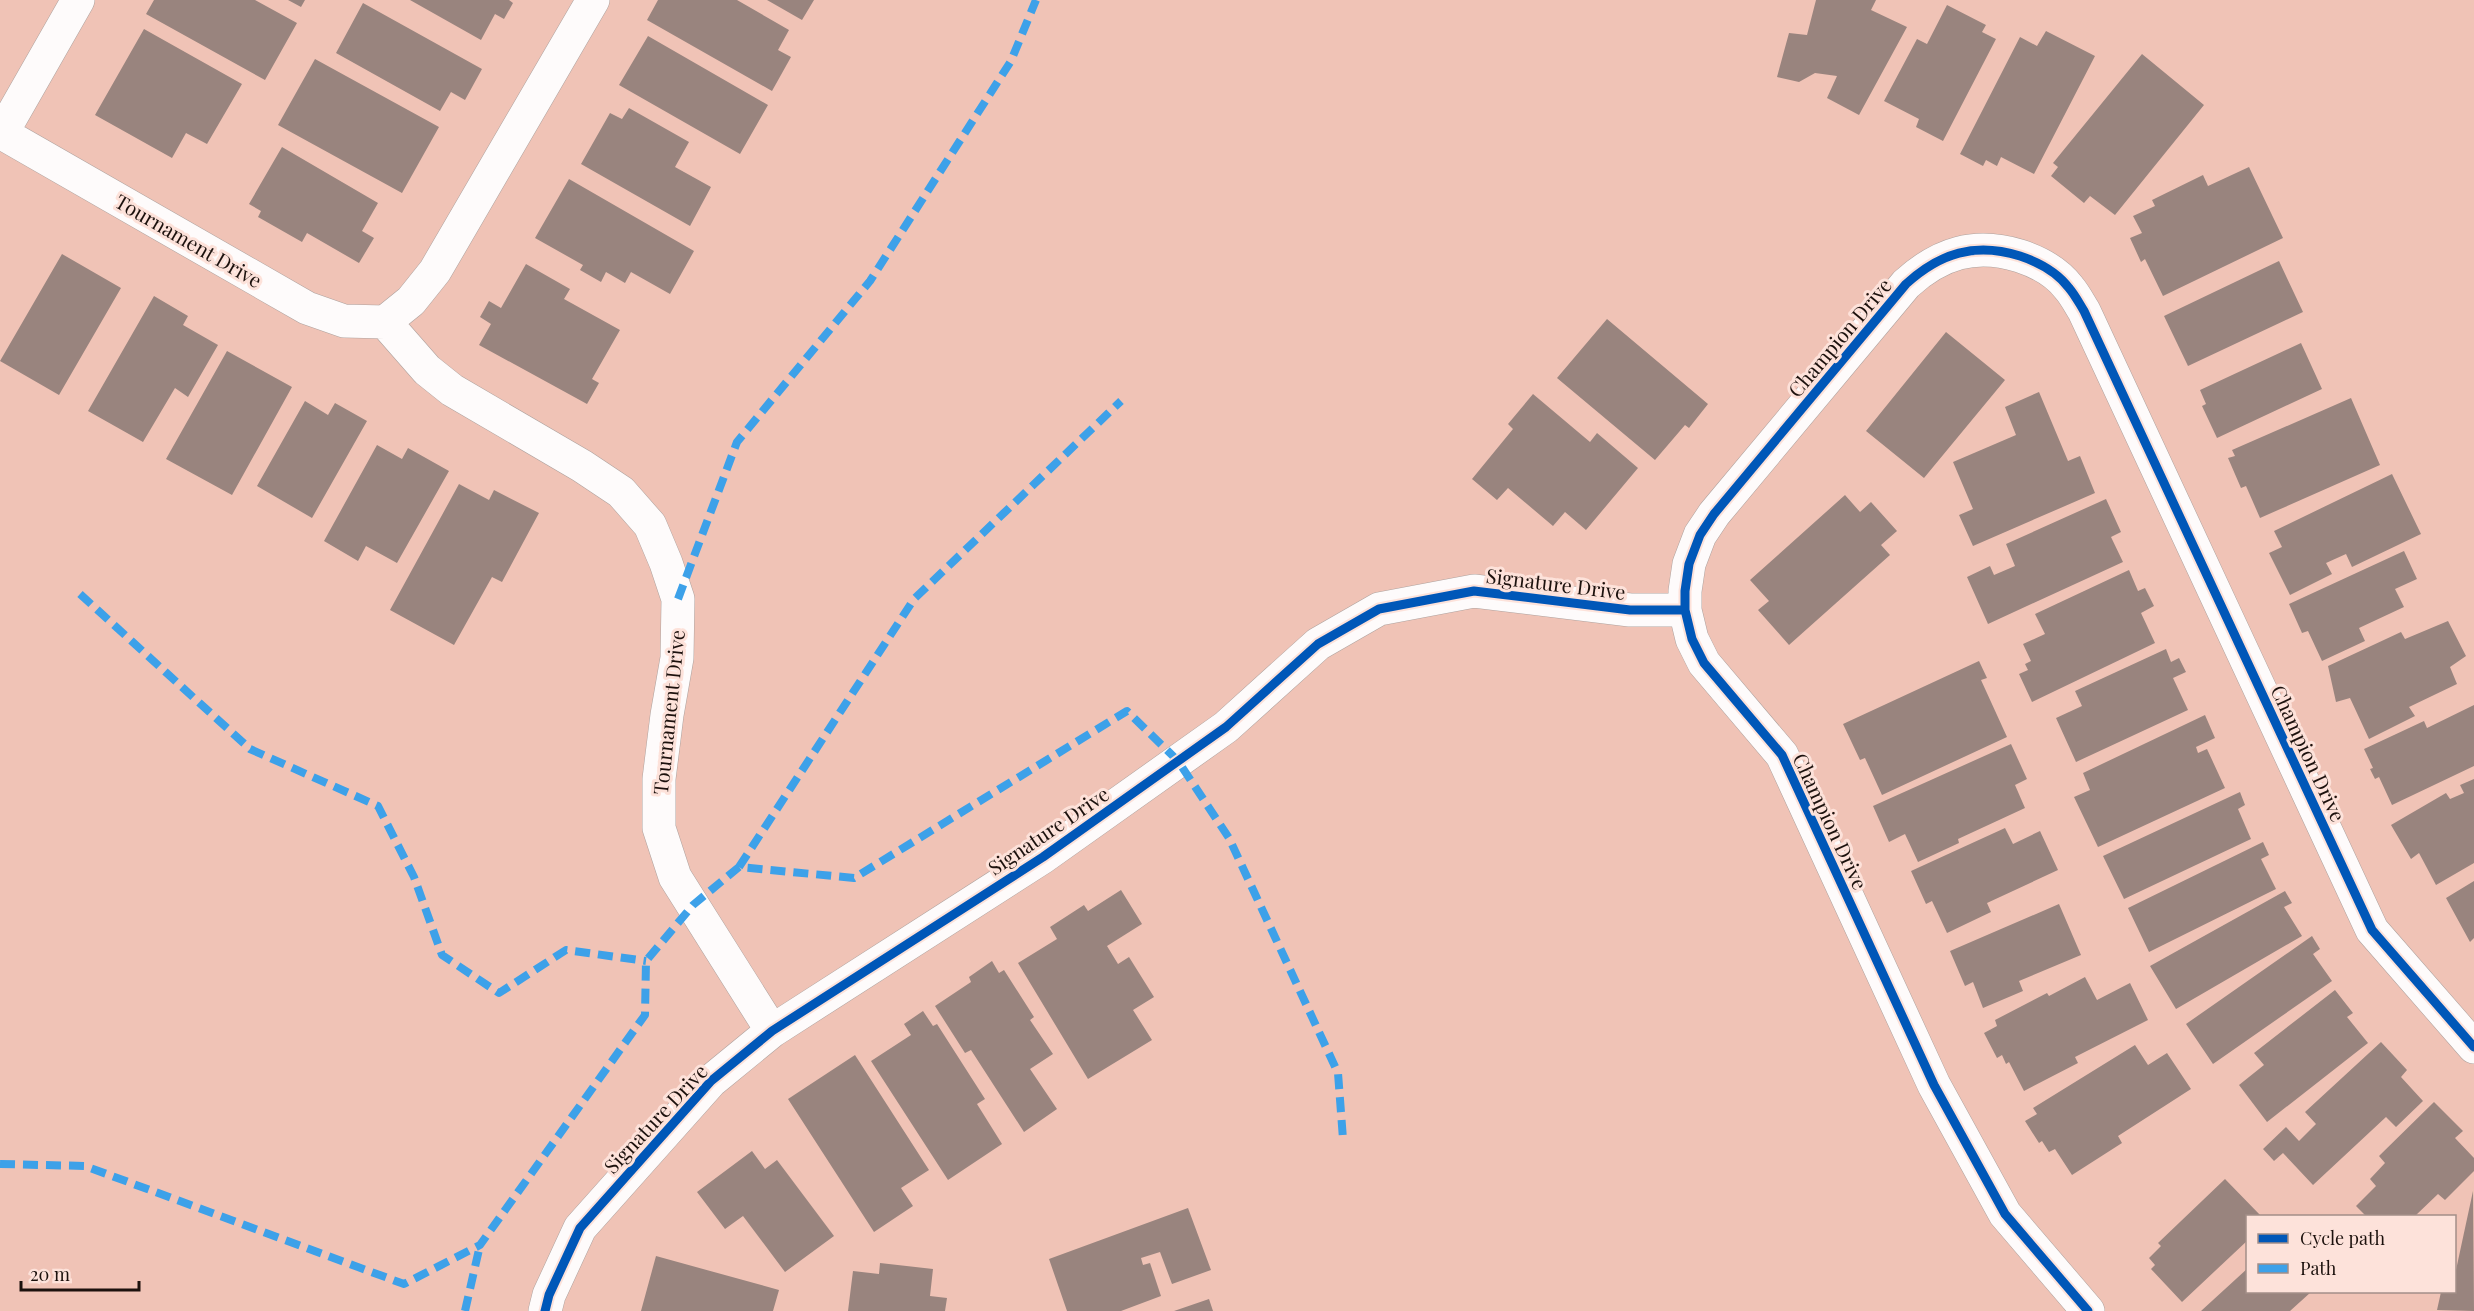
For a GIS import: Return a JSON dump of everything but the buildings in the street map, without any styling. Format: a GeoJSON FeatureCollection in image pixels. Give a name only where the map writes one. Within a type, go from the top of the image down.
{"type":"FeatureCollection","features":[{"type":"Feature","properties":{"kind":"street"},"geometry":{"type":"LineString","coordinates":[[1,133],[78,0]]}},
{"type":"Feature","properties":{"kind":"street"},"geometry":{"type":"LineString","coordinates":[[385,322],[411,302],[435,272],[592,0]]}},
{"type":"Feature","properties":{"kind":"street","name":"Tournament Drive"},"geometry":{"type":"LineString","coordinates":[[1,133],[308,308],[345,321],[385,322],[427,370],[452,390],[582,465],[621,492],[650,525],[666,562],[678,599],[677,658],[666,715],[659,779],[659,828],[675,877],[772,1031]]}},
{"type":"Feature","properties":{"kind":"street","name":"Champion Drive"},"geometry":{"type":"LineString","coordinates":[[2088,1311],[2005,1214],[1934,1085],[1782,755],[1704,663],[1692,639],[1685,610],[1689,564],[1700,535],[1714,514],[1906,284],[1923,268],[1947,256],[1978,249],[1999,249],[2036,261],[2058,276],[2069,287],[2084,311],[2372,930],[2474,1047]]}},
{"type":"Feature","properties":{"kind":"street","name":"Signature Drive"},"geometry":{"type":"LineString","coordinates":[[545,1311],[549,1295],[580,1228],[711,1081],[772,1031],[1043,857],[1226,727],[1318,644],[1379,609],[1474,591],[1630,610],[1685,610]]}},
{"type":"Feature","properties":{"kind":"shaded area"},"geometry":{"type":"Polygon","coordinates":[[[0,0],[2474,0],[2474,1311],[0,1311],[0,0]]]}},
{"type":"Feature","properties":{"kind":"marked path"},"geometry":{"type":"LineString","coordinates":[[678,599],[737,442],[870,281],[1011,61],[1036,0]]}},
{"type":"Feature","properties":{"kind":"marked path"},"geometry":{"type":"LineString","coordinates":[[739,867],[914,599],[1121,401]]}},
{"type":"Feature","properties":{"kind":"marked path"},"geometry":{"type":"LineString","coordinates":[[80,594],[250,749],[378,806],[414,877],[442,955],[499,993],[566,950],[646,961]]}},
{"type":"Feature","properties":{"kind":"marked path"},"geometry":{"type":"LineString","coordinates":[[0,1164],[85,1166],[404,1284],[480,1245],[645,1015],[646,961],[693,905],[739,867],[854,878],[1127,711],[1178,761],[1229,838],[1338,1073],[1343,1139]]}},
{"type":"Feature","properties":{"kind":"marked path"},"geometry":{"type":"LineString","coordinates":[[465,1311],[480,1245]]}},
{"type":"Feature","properties":{"kind":"cycle path"},"geometry":{"type":"LineString","coordinates":[[2088,1311],[2005,1214],[1934,1085],[1782,755],[1704,663],[1692,639],[1685,610],[1689,564],[1700,535],[1714,514],[1906,284],[1919,273],[1959,253],[1988,250],[2004,252],[2027,258],[2047,268],[2059,277],[2073,293],[2084,311],[2372,930],[2474,1047]]}},
{"type":"Feature","properties":{"kind":"cycle path"},"geometry":{"type":"LineString","coordinates":[[545,1311],[549,1295],[580,1228],[711,1081],[772,1031],[1043,857],[1226,727],[1318,644],[1379,609],[1474,591],[1630,610],[1685,610]]}}]}
